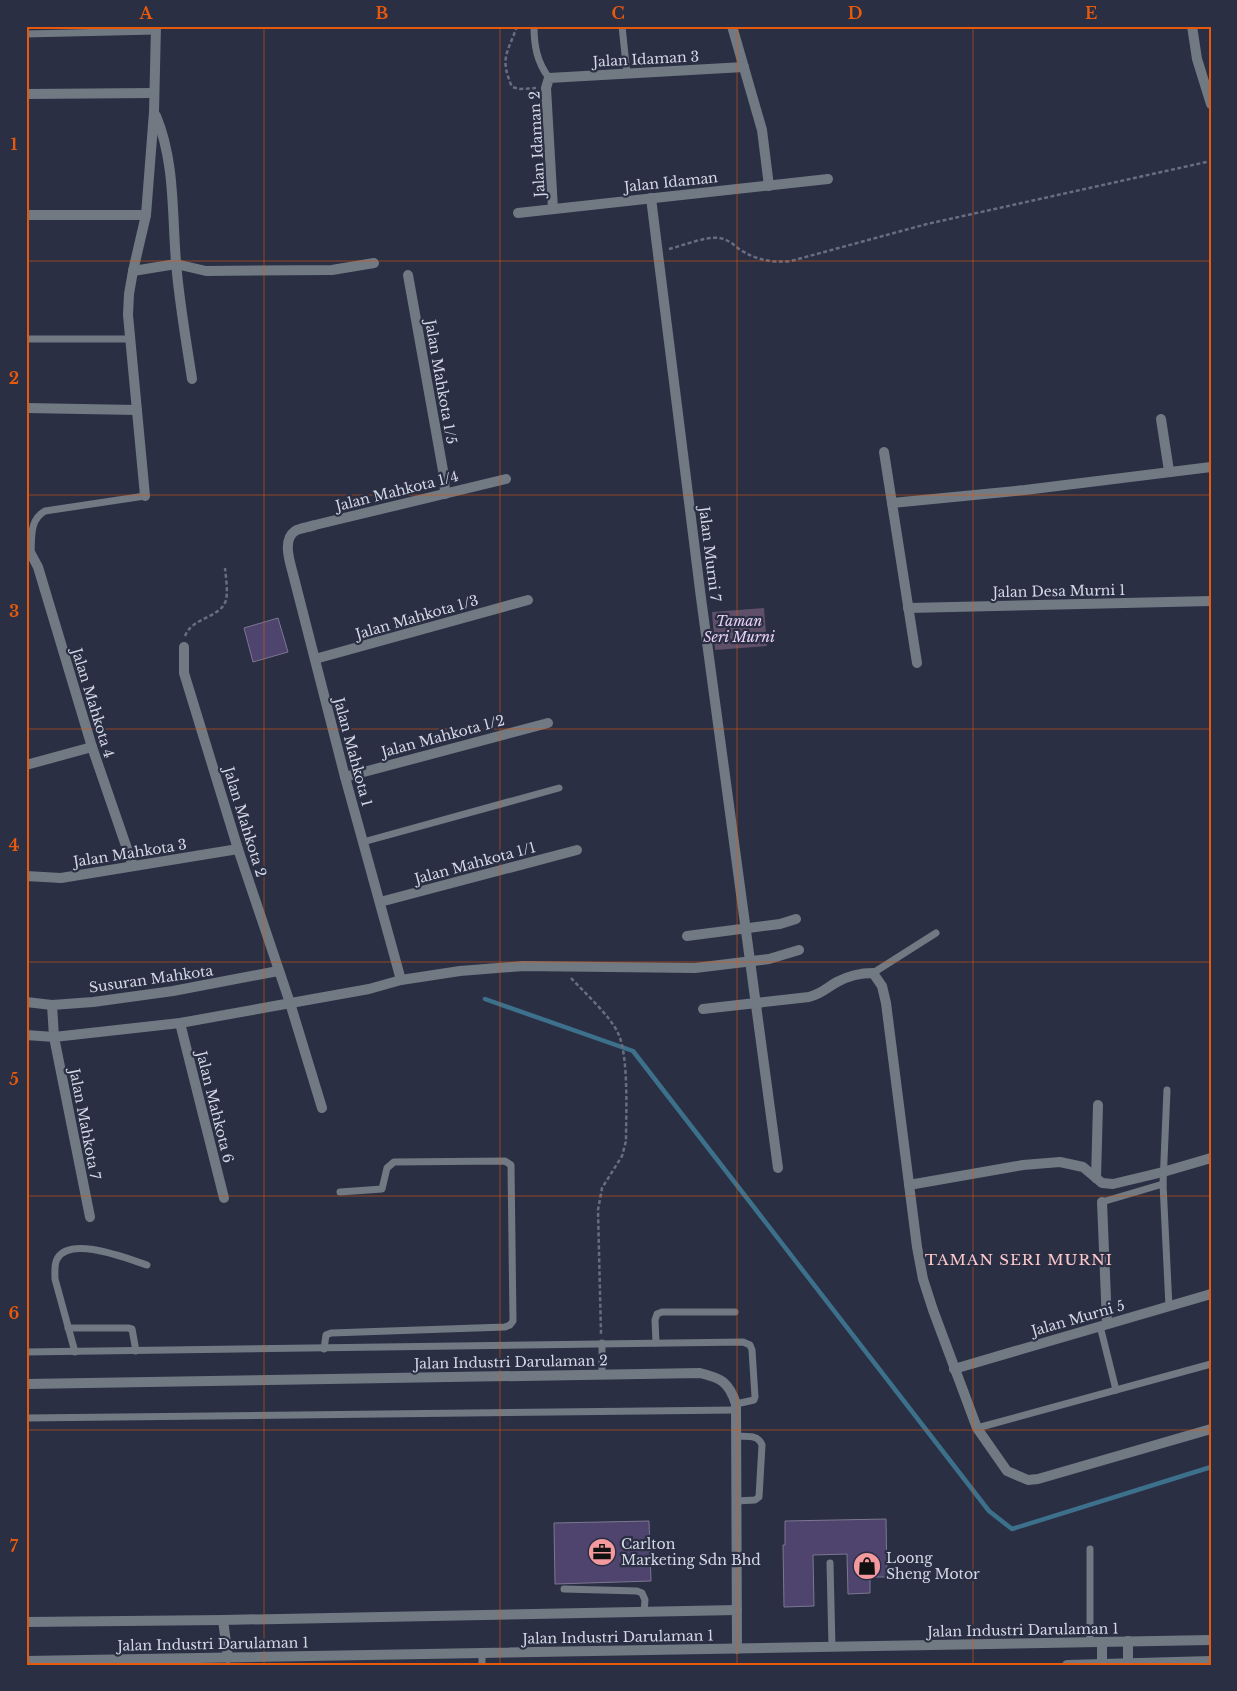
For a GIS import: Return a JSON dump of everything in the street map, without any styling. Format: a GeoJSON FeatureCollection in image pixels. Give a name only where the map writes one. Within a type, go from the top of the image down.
{"type":"FeatureCollection","features":[{"type":"Feature","properties":{"kind":"street"},"geometry":{"type":"LineString","coordinates":[[732,26],[762,130],[769,186]]}},
{"type":"Feature","properties":{"kind":"street"},"geometry":{"type":"LineString","coordinates":[[1192,26],[1197,59],[1211,104]]}},
{"type":"Feature","properties":{"kind":"street"},"geometry":{"type":"LineString","coordinates":[[145,496],[128,315],[133,271],[146,216],[154,112],[156,29]]}},
{"type":"Feature","properties":{"kind":"street","name":"Jalan Idaman 3"},"geometry":{"type":"LineString","coordinates":[[548,83],[627,74],[744,67]]}},
{"type":"Feature","properties":{"kind":"street","name":"Jalan Idaman 2"},"geometry":{"type":"LineString","coordinates":[[548,83],[553,209]]}},
{"type":"Feature","properties":{"kind":"street"},"geometry":{"type":"LineString","coordinates":[[26,94],[154,93]]}},
{"type":"Feature","properties":{"kind":"street"},"geometry":{"type":"LineString","coordinates":[[154,112],[168,153],[176,264],[192,379]]}},
{"type":"Feature","properties":{"kind":"street","name":"Jalan Idaman"},"geometry":{"type":"LineString","coordinates":[[518,213],[828,180]]}},
{"type":"Feature","properties":{"kind":"street","name":"Jalan Murni 7"},"geometry":{"type":"LineString","coordinates":[[652,198],[702,608],[778,1168]]}},
{"type":"Feature","properties":{"kind":"street"},"geometry":{"type":"LineString","coordinates":[[26,215],[146,216]]}},
{"type":"Feature","properties":{"kind":"street"},"geometry":{"type":"LineString","coordinates":[[133,271],[176,264],[206,271],[332,270],[374,263]]}},
{"type":"Feature","properties":{"kind":"street","name":"Jalan Mahkota 1/5"},"geometry":{"type":"LineString","coordinates":[[408,275],[444,476],[445,494]]}},
{"type":"Feature","properties":{"kind":"street"},"geometry":{"type":"LineString","coordinates":[[26,408],[136,410]]}},
{"type":"Feature","properties":{"kind":"street"},"geometry":{"type":"LineString","coordinates":[[1161,419],[1169,471]]}},
{"type":"Feature","properties":{"kind":"street"},"geometry":{"type":"LineString","coordinates":[[884,452],[917,663]]}},
{"type":"Feature","properties":{"kind":"street"},"geometry":{"type":"LineString","coordinates":[[892,503],[1025,490],[1211,467]]}},
{"type":"Feature","properties":{"kind":"street","name":"Jalan Mahkota 1/4"},"geometry":{"type":"LineString","coordinates":[[295,531],[506,479]]}},
{"type":"Feature","properties":{"kind":"street","name":"Jalan Mahkota 1"},"geometry":{"type":"LineString","coordinates":[[295,531],[289,538],[287,551],[345,777],[401,980]]}},
{"type":"Feature","properties":{"kind":"street","name":"Jalan Mahkota 4"},"geometry":{"type":"LineString","coordinates":[[29,552],[38,567],[92,747],[133,866]]}},
{"type":"Feature","properties":{"kind":"street","name":"Jalan Mahkota 1/3"},"geometry":{"type":"LineString","coordinates":[[315,659],[528,600]]}},
{"type":"Feature","properties":{"kind":"street","name":"Jalan Desa Murni 1"},"geometry":{"type":"LineString","coordinates":[[908,608],[1211,601]]}},
{"type":"Feature","properties":{"kind":"street","name":"Jalan Mahkota 2"},"geometry":{"type":"LineString","coordinates":[[184,647],[184,672],[238,849],[290,1003],[322,1108]]}},
{"type":"Feature","properties":{"kind":"street","name":"Jalan Mahkota 1/2"},"geometry":{"type":"LineString","coordinates":[[345,777],[548,723]]}},
{"type":"Feature","properties":{"kind":"street"},"geometry":{"type":"LineString","coordinates":[[27,764],[92,747]]}},
{"type":"Feature","properties":{"kind":"street","name":"Jalan Mahkota 3"},"geometry":{"type":"LineString","coordinates":[[26,876],[61,878],[238,849]]}},
{"type":"Feature","properties":{"kind":"street","name":"Jalan Mahkota 1/1"},"geometry":{"type":"LineString","coordinates":[[380,902],[577,850]]}},
{"type":"Feature","properties":{"kind":"street"},"geometry":{"type":"LineString","coordinates":[[687,936],[780,924],[796,919]]}},
{"type":"Feature","properties":{"kind":"street"},"geometry":{"type":"LineString","coordinates":[[26,1035],[54,1037],[180,1023],[369,989],[401,980],[460,971],[523,966],[695,968],[769,959],[799,950]]}},
{"type":"Feature","properties":{"kind":"street","name":"Susuran Mahkota"},"geometry":{"type":"LineString","coordinates":[[26,1002],[52,1005],[93,1002],[173,991],[278,970]]}},
{"type":"Feature","properties":{"kind":"street"},"geometry":{"type":"LineString","coordinates":[[703,1009],[809,997],[820,994],[837,982],[862,973],[873,973],[882,986],[886,1002],[917,1247],[923,1279],[954,1369],[977,1428],[1007,1471],[1028,1480],[1038,1479],[1211,1429]]}},
{"type":"Feature","properties":{"kind":"street","name":"Jalan Mahkota 7"},"geometry":{"type":"LineString","coordinates":[[52,1005],[54,1037],[90,1217]]}},
{"type":"Feature","properties":{"kind":"street","name":"Jalan Mahkota 6"},"geometry":{"type":"LineString","coordinates":[[180,1023],[224,1198]]}},
{"type":"Feature","properties":{"kind":"street"},"geometry":{"type":"LineString","coordinates":[[1096,1178],[1098,1105]]}},
{"type":"Feature","properties":{"kind":"street"},"geometry":{"type":"LineString","coordinates":[[909,1185],[1023,1165],[1060,1162],[1083,1167],[1102,1183],[1113,1184],[1211,1158]]}},
{"type":"Feature","properties":{"kind":"street"},"geometry":{"type":"LineString","coordinates":[[1102,1202],[1104,1325]]}},
{"type":"Feature","properties":{"kind":"street","name":"Jalan Murni 5"},"geometry":{"type":"LineString","coordinates":[[954,1369],[1169,1308],[1211,1294]]}},
{"type":"Feature","properties":{"kind":"street","name":"Jalan Industri Darulaman 2"},"geometry":{"type":"LineString","coordinates":[[26,1384],[700,1373],[720,1378],[733,1393],[736,1407],[737,1648]]}},
{"type":"Feature","properties":{"kind":"street"},"geometry":{"type":"LineString","coordinates":[[26,1622],[737,1610]]}},
{"type":"Feature","properties":{"kind":"street"},"geometry":{"type":"LineString","coordinates":[[222,1620],[228,1658]]}},
{"type":"Feature","properties":{"kind":"street","name":"Jalan Industri Darulaman 1"},"geometry":{"type":"LineString","coordinates":[[26,1661],[162,1662],[228,1658],[1211,1640]]}},
{"type":"Feature","properties":{"kind":"street"},"geometry":{"type":"LineString","coordinates":[[1102,1642],[1102,1664]]}},
{"type":"Feature","properties":{"kind":"street"},"geometry":{"type":"LineString","coordinates":[[1128,1642],[1128,1664]]}},
{"type":"Feature","properties":{"kind":"street"},"geometry":{"type":"LineString","coordinates":[[1066,1665],[1211,1661]]}},
{"type":"Feature","properties":{"kind":"lane"},"geometry":{"type":"LineString","coordinates":[[534,26],[538,58],[548,83]]}},
{"type":"Feature","properties":{"kind":"lane"},"geometry":{"type":"LineString","coordinates":[[622,26],[627,74]]}},
{"type":"Feature","properties":{"kind":"lane"},"geometry":{"type":"LineString","coordinates":[[26,34],[156,29]]}},
{"type":"Feature","properties":{"kind":"lane"},"geometry":{"type":"LineString","coordinates":[[26,339],[130,340]]}},
{"type":"Feature","properties":{"kind":"lane"},"geometry":{"type":"LineString","coordinates":[[29,552],[34,523],[38,515],[44,511],[145,496]]}},
{"type":"Feature","properties":{"kind":"lane"},"geometry":{"type":"LineString","coordinates":[[363,842],[559,788]]}},
{"type":"Feature","properties":{"kind":"lane"},"geometry":{"type":"LineString","coordinates":[[873,973],[936,933]]}},
{"type":"Feature","properties":{"kind":"lane"},"geometry":{"type":"LineString","coordinates":[[1167,1090],[1163,1184],[1169,1308]]}},
{"type":"Feature","properties":{"kind":"lane"},"geometry":{"type":"LineString","coordinates":[[324,1348],[326,1335],[331,1333],[505,1327],[513,1321],[511,1165],[508,1162],[394,1162],[387,1168],[382,1190],[340,1192]]}},
{"type":"Feature","properties":{"kind":"lane"},"geometry":{"type":"LineString","coordinates":[[1102,1202],[1163,1184]]}},
{"type":"Feature","properties":{"kind":"lane"},"geometry":{"type":"LineString","coordinates":[[75,1352],[55,1279],[54,1268],[58,1258],[63,1253],[75,1249],[89,1248],[102,1250],[147,1265]]}},
{"type":"Feature","properties":{"kind":"lane"},"geometry":{"type":"LineString","coordinates":[[656,1343],[657,1314],[662,1312],[735,1312]]}},
{"type":"Feature","properties":{"kind":"lane"},"geometry":{"type":"LineString","coordinates":[[1104,1325],[1116,1390]]}},
{"type":"Feature","properties":{"kind":"lane"},"geometry":{"type":"LineString","coordinates":[[68,1328],[132,1329],[136,1351]]}},
{"type":"Feature","properties":{"kind":"lane"},"geometry":{"type":"LineString","coordinates":[[26,1352],[743,1342],[748,1343],[752,1350],[755,1397],[751,1402],[736,1407],[26,1418]]}},
{"type":"Feature","properties":{"kind":"lane"},"geometry":{"type":"LineString","coordinates":[[602,1343],[602,1375]]}},
{"type":"Feature","properties":{"kind":"lane"},"geometry":{"type":"LineString","coordinates":[[977,1428],[1211,1364]]}},
{"type":"Feature","properties":{"kind":"lane"},"geometry":{"type":"LineString","coordinates":[[736,1436],[756,1437],[762,1445],[759,1497],[755,1500],[736,1501]]}},
{"type":"Feature","properties":{"kind":"lane"},"geometry":{"type":"LineString","coordinates":[[1090,1549],[1090,1642]]}},
{"type":"Feature","properties":{"kind":"lane"},"geometry":{"type":"LineString","coordinates":[[830,1563],[832,1647]]}},
{"type":"Feature","properties":{"kind":"lane"},"geometry":{"type":"LineString","coordinates":[[564,1589],[637,1591],[642,1593],[645,1600],[644,1612]]}},
{"type":"Feature","properties":{"kind":"lane"},"geometry":{"type":"LineString","coordinates":[[482,1653],[482,1665]]}},
{"type":"Feature","properties":{"kind":"path"},"geometry":{"type":"LineString","coordinates":[[517,26],[504,61],[510,84],[512,87],[520,89],[548,83]]}},
{"type":"Feature","properties":{"kind":"path"},"geometry":{"type":"LineString","coordinates":[[658,252],[718,238],[763,261],[791,261],[928,224],[1211,161]]}},
{"type":"Feature","properties":{"kind":"path"},"geometry":{"type":"LineString","coordinates":[[184,647],[187,630],[221,608],[225,603],[225,568]]}},
{"type":"Feature","properties":{"kind":"path"},"geometry":{"type":"LineString","coordinates":[[561,967],[616,1028],[622,1042],[625,1149],[602,1188],[598,1210],[602,1343]]}},
{"type":"Feature","properties":{"kind":"green space","name":"Taman Seri Murni"},"geometry":{"type":"Polygon","coordinates":[[[764,608],[767,646],[715,650],[712,612],[764,608]]]}},
{"type":"Feature","properties":{"kind":"building"},"geometry":{"type":"Polygon","coordinates":[[[278,618],[288,652],[253,662],[244,628],[278,618]]]}},
{"type":"Feature","properties":{"kind":"building","name":"Loong Sheng Motor"},"geometry":{"type":"Polygon","coordinates":[[[886,1519],[887,1577],[870,1577],[870,1593],[848,1594],[847,1554],[813,1555],[814,1606],[784,1607],[783,1545],[785,1545],[785,1521],[886,1519]]]}},
{"type":"Feature","properties":{"kind":"building","name":"Carlton Marketing Sdn Bhd"},"geometry":{"type":"Polygon","coordinates":[[[649,1521],[651,1581],[555,1584],[554,1523],[649,1521]]]}},
{"type":"Feature","properties":{"kind":"waterway"},"geometry":{"type":"LineString","coordinates":[[485,999],[633,1051],[989,1511],[1012,1529],[1211,1467]]}},
{"type":"Feature","properties":{"kind":"place","name":"Carlton Marketing Sdn Bhd"},"geometry":{"type":"Point","coordinates":[602,1552]}},
{"type":"Feature","properties":{"kind":"place","name":"Loong Sheng Motor"},"geometry":{"type":"Point","coordinates":[867,1566]}},
{"type":"Feature","properties":{"kind":"district","name":"TAMAN SERI MURNI"},"geometry":{"type":"Point","coordinates":[1019,1260]}}]}
